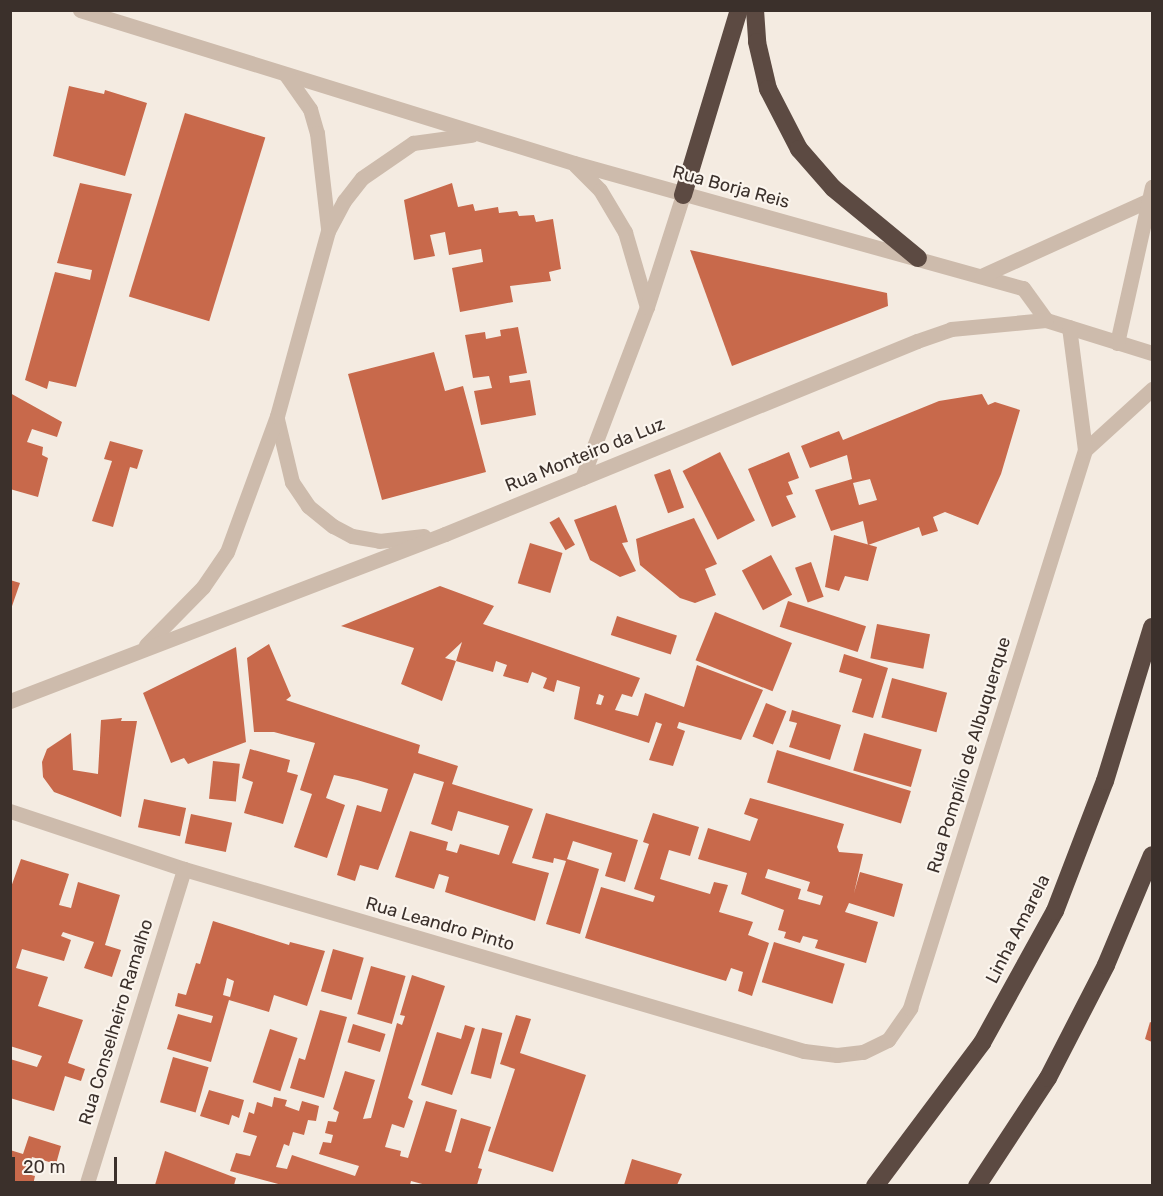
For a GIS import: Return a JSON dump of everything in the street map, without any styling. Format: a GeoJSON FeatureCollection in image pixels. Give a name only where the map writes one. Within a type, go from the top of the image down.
{"type":"FeatureCollection","features":[{"type":"Feature","properties":{"kind":"highway"},"geometry":{"type":"LineString","coordinates":[[683,195],[739,10]]}},
{"type":"Feature","properties":{"kind":"highway"},"geometry":{"type":"LineString","coordinates":[[755,10],[757,42],[768,89],[799,149],[833,188],[918,258]]}},
{"type":"Feature","properties":{"kind":"highway","name":"Linha Amarela"},"geometry":{"type":"LineString","coordinates":[[875,1185],[982,1043],[1055,911],[1105,781],[1152,627]]}},
{"type":"Feature","properties":{"kind":"highway"},"geometry":{"type":"LineString","coordinates":[[977,1185],[1048,1078],[1106,965],[1152,855]]}},
{"type":"Feature","properties":{"kind":"street","name":"Rua Borja Reis"},"geometry":{"type":"LineString","coordinates":[[80,10],[574,163],[1023,288],[1046,320]]}},
{"type":"Feature","properties":{"kind":"street"},"geometry":{"type":"LineString","coordinates":[[286,75],[310,109],[317,133],[328,231]]}},
{"type":"Feature","properties":{"kind":"street","name":"Rua Monteiro da Luz"},"geometry":{"type":"LineString","coordinates":[[143,648],[203,587],[228,552],[277,416],[328,231],[352,189],[385,160],[413,143],[480,134]]}},
{"type":"Feature","properties":{"kind":"street"},"geometry":{"type":"LineString","coordinates":[[574,163],[600,190],[625,232],[647,307]]}},
{"type":"Feature","properties":{"kind":"street"},"geometry":{"type":"LineString","coordinates":[[981,276],[1151,193]]}},
{"type":"Feature","properties":{"kind":"street"},"geometry":{"type":"LineString","coordinates":[[1117,343],[1151,193]]}},
{"type":"Feature","properties":{"kind":"street"},"geometry":{"type":"LineString","coordinates":[[582,478],[647,307],[683,195]]}},
{"type":"Feature","properties":{"kind":"street"},"geometry":{"type":"LineString","coordinates":[[1046,320],[1152,353]]}},
{"type":"Feature","properties":{"kind":"street","name":"Rua Monteiro da Luz"},"geometry":{"type":"LineString","coordinates":[[10,701],[143,648],[445,534],[951,329],[1046,320]]}},
{"type":"Feature","properties":{"kind":"street","name":"Rua Pompílio de Albuquerque"},"geometry":{"type":"LineString","coordinates":[[863,1052],[888,1040],[910,1008],[1085,450],[1069,327]]}},
{"type":"Feature","properties":{"kind":"street"},"geometry":{"type":"LineString","coordinates":[[1085,450],[1152,389]]}},
{"type":"Feature","properties":{"kind":"street"},"geometry":{"type":"LineString","coordinates":[[277,416],[292,482],[308,506],[333,526],[352,536],[379,541],[445,534]]}},
{"type":"Feature","properties":{"kind":"street","name":"Rua Leandro Pinto"},"geometry":{"type":"LineString","coordinates":[[10,811],[184,869],[804,1051],[837,1055],[863,1052]]}},
{"type":"Feature","properties":{"kind":"street","name":"Rua Conselheiro Ramalho"},"geometry":{"type":"LineString","coordinates":[[86,1185],[184,869]]}},
{"type":"Feature","properties":{"kind":"building"},"geometry":{"type":"Polygon","coordinates":[[[69,86],[104,94],[105,90],[147,103],[125,176],[53,156],[69,86]]]}},
{"type":"Feature","properties":{"kind":"building"},"geometry":{"type":"Polygon","coordinates":[[[185,113],[265,138],[209,321],[129,297],[185,113]]]}},
{"type":"Feature","properties":{"kind":"building"},"geometry":{"type":"Polygon","coordinates":[[[80,183],[132,194],[76,387],[49,381],[47,389],[25,380],[55,272],[90,280],[92,270],[57,263],[80,183]]]}},
{"type":"Feature","properties":{"kind":"building"},"geometry":{"type":"Polygon","coordinates":[[[452,183],[458,207],[473,204],[475,211],[498,207],[499,213],[517,211],[519,216],[534,215],[536,222],[553,219],[561,269],[549,272],[551,281],[510,286],[513,302],[460,312],[452,268],[483,262],[481,249],[449,255],[445,232],[430,235],[435,256],[414,260],[404,200],[452,183]]]}},
{"type":"Feature","properties":{"kind":"building"},"geometry":{"type":"Polygon","coordinates":[[[690,250],[887,293],[888,306],[732,366],[690,250]]]}},
{"type":"Feature","properties":{"kind":"building"},"geometry":{"type":"Polygon","coordinates":[[[518,327],[527,373],[509,376],[510,383],[530,380],[536,415],[481,425],[474,391],[492,388],[489,376],[473,378],[465,335],[485,332],[486,339],[501,336],[500,330],[518,327]]]}},
{"type":"Feature","properties":{"kind":"building"},"geometry":{"type":"Polygon","coordinates":[[[434,352],[445,391],[463,386],[486,472],[382,500],[348,374],[434,352]]]}},
{"type":"Feature","properties":{"kind":"building"},"geometry":{"type":"Polygon","coordinates":[[[10,393],[62,422],[57,437],[32,429],[27,442],[43,447],[42,455],[48,458],[38,497],[10,489],[10,393]]]}},
{"type":"Feature","properties":{"kind":"building"},"geometry":{"type":"Polygon","coordinates":[[[982,394],[988,405],[995,402],[1020,410],[1001,474],[978,525],[945,512],[933,517],[938,531],[922,536],[919,527],[868,545],[863,521],[831,531],[815,490],[852,479],[847,455],[810,468],[801,446],[839,431],[843,440],[939,401],[982,394]],[[870,479],[853,483],[859,505],[877,500],[870,479]]]}},
{"type":"Feature","properties":{"kind":"building"},"geometry":{"type":"Polygon","coordinates":[[[110,441],[143,450],[137,469],[130,467],[113,527],[92,521],[112,461],[104,459],[110,441]]]}},
{"type":"Feature","properties":{"kind":"building"},"geometry":{"type":"Polygon","coordinates":[[[720,452],[755,521],[718,540],[683,471],[720,452]]]}},
{"type":"Feature","properties":{"kind":"building"},"geometry":{"type":"Polygon","coordinates":[[[789,452],[799,478],[788,482],[793,494],[786,496],[796,517],[772,527],[748,469],[789,452]]]}},
{"type":"Feature","properties":{"kind":"building"},"geometry":{"type":"Polygon","coordinates":[[[670,469],[684,508],[668,513],[654,475],[670,469]]]}},
{"type":"Feature","properties":{"kind":"building"},"geometry":{"type":"Polygon","coordinates":[[[616,505],[628,542],[622,543],[636,571],[620,577],[590,560],[574,520],[616,505]]]}},
{"type":"Feature","properties":{"kind":"building"},"geometry":{"type":"Polygon","coordinates":[[[559,517],[575,545],[565,550],[549,522],[559,517]]]}},
{"type":"Feature","properties":{"kind":"building"},"geometry":{"type":"Polygon","coordinates":[[[694,518],[717,564],[705,569],[716,595],[695,603],[680,598],[640,565],[636,539],[694,518]]]}},
{"type":"Feature","properties":{"kind":"building"},"geometry":{"type":"Polygon","coordinates":[[[834,535],[877,547],[868,581],[845,576],[839,591],[825,587],[834,535]]]}},
{"type":"Feature","properties":{"kind":"building"},"geometry":{"type":"Polygon","coordinates":[[[530,543],[563,553],[550,593],[518,583],[530,543]]]}},
{"type":"Feature","properties":{"kind":"building"},"geometry":{"type":"Polygon","coordinates":[[[771,555],[792,595],[763,610],[742,570],[771,555]]]}},
{"type":"Feature","properties":{"kind":"building"},"geometry":{"type":"Polygon","coordinates":[[[811,562],[824,597],[808,603],[795,568],[811,562]]]}},
{"type":"Feature","properties":{"kind":"building"},"geometry":{"type":"Polygon","coordinates":[[[10,580],[20,583],[11,609],[10,609],[10,580]]]}},
{"type":"Feature","properties":{"kind":"building"},"geometry":{"type":"Polygon","coordinates":[[[440,586],[494,606],[483,624],[640,678],[632,697],[622,694],[615,710],[638,716],[645,693],[684,707],[697,665],[763,690],[741,740],[679,722],[677,728],[685,731],[673,766],[649,760],[662,724],[656,722],[649,743],[574,719],[580,687],[557,680],[554,692],[543,688],[547,678],[532,672],[528,683],[503,676],[507,665],[496,661],[493,672],[456,661],[442,701],[401,684],[414,648],[341,626],[440,586]],[[462,642],[445,658],[456,661],[462,642]],[[599,694],[596,704],[601,705],[604,696],[599,694]]]}},
{"type":"Feature","properties":{"kind":"building"},"geometry":{"type":"Polygon","coordinates":[[[788,601],[866,626],[858,652],[780,627],[788,601]]]}},
{"type":"Feature","properties":{"kind":"building"},"geometry":{"type":"Polygon","coordinates":[[[715,612],[792,643],[772,691],[696,660],[715,612]]]}},
{"type":"Feature","properties":{"kind":"building"},"geometry":{"type":"Polygon","coordinates":[[[617,616],[677,635],[671,654],[611,635],[617,616]]]}},
{"type":"Feature","properties":{"kind":"building"},"geometry":{"type":"Polygon","coordinates":[[[877,624],[930,634],[923,669],[870,658],[877,624]]]}},
{"type":"Feature","properties":{"kind":"building"},"geometry":{"type":"Polygon","coordinates":[[[269,644],[291,696],[286,700],[420,745],[418,753],[458,766],[452,784],[533,809],[512,863],[549,873],[535,921],[445,892],[449,877],[439,874],[434,889],[395,877],[410,831],[448,842],[446,850],[457,853],[460,844],[499,855],[509,826],[458,811],[452,831],[431,824],[444,782],[414,773],[378,870],[360,865],[355,881],[337,875],[357,805],[381,812],[388,789],[334,775],[326,798],[345,805],[327,858],[294,847],[312,794],[300,790],[315,743],[274,732],[254,732],[247,658],[269,644]]]}},
{"type":"Feature","properties":{"kind":"building"},"geometry":{"type":"Polygon","coordinates":[[[236,647],[246,742],[188,764],[184,758],[171,763],[143,693],[236,647]]]}},
{"type":"Feature","properties":{"kind":"building"},"geometry":{"type":"Polygon","coordinates":[[[844,654],[888,668],[873,718],[852,712],[862,679],[839,672],[844,654]]]}},
{"type":"Feature","properties":{"kind":"building"},"geometry":{"type":"Polygon","coordinates":[[[892,678],[947,693],[936,732],[881,718],[892,678]]]}},
{"type":"Feature","properties":{"kind":"building"},"geometry":{"type":"Polygon","coordinates":[[[766,703],[786,711],[773,745],[753,736],[766,703]]]}},
{"type":"Feature","properties":{"kind":"building"},"geometry":{"type":"Polygon","coordinates":[[[792,710],[841,725],[830,760],[789,747],[797,723],[789,721],[792,710]]]}},
{"type":"Feature","properties":{"kind":"building"},"geometry":{"type":"Polygon","coordinates":[[[122,718],[121,721],[137,721],[121,817],[54,792],[43,777],[42,762],[47,749],[71,733],[73,770],[98,774],[101,720],[122,718]]]}},
{"type":"Feature","properties":{"kind":"building"},"geometry":{"type":"Polygon","coordinates":[[[864,733],[922,750],[911,787],[853,770],[864,733]]]}},
{"type":"Feature","properties":{"kind":"building"},"geometry":{"type":"Polygon","coordinates":[[[250,749],[290,760],[287,772],[298,775],[283,824],[244,813],[253,782],[242,778],[250,749]]]}},
{"type":"Feature","properties":{"kind":"building"},"geometry":{"type":"Polygon","coordinates":[[[777,750],[911,791],[901,823],[767,783],[777,750]]]}},
{"type":"Feature","properties":{"kind":"building"},"geometry":{"type":"Polygon","coordinates":[[[213,761],[240,764],[236,802],[209,799],[213,761]]]}},
{"type":"Feature","properties":{"kind":"building"},"geometry":{"type":"Polygon","coordinates":[[[750,798],[844,824],[837,847],[839,852],[863,854],[854,893],[860,872],[903,884],[894,917],[849,903],[845,912],[878,922],[866,963],[815,948],[818,940],[803,936],[800,943],[784,938],[786,932],[778,930],[784,910],[741,894],[747,873],[698,859],[708,828],[750,841],[758,819],[744,814],[750,798]],[[768,869],[765,878],[801,889],[798,899],[820,905],[823,896],[807,891],[810,882],[768,869]]]}},
{"type":"Feature","properties":{"kind":"building"},"geometry":{"type":"Polygon","coordinates":[[[144,799],[186,808],[180,836],[138,827],[144,799]]]}},
{"type":"Feature","properties":{"kind":"building"},"geometry":{"type":"Polygon","coordinates":[[[546,813],[638,840],[625,882],[605,876],[612,853],[573,841],[567,859],[599,869],[580,934],[546,924],[566,861],[554,858],[553,863],[532,858],[546,813]]]}},
{"type":"Feature","properties":{"kind":"building"},"geometry":{"type":"Polygon","coordinates":[[[653,813],[699,827],[690,856],[669,850],[660,879],[710,894],[714,882],[728,885],[719,912],[753,922],[748,935],[769,943],[752,996],[738,991],[743,972],[731,968],[726,981],[585,938],[601,887],[653,902],[655,896],[634,889],[649,844],[643,842],[653,813]]]}},
{"type":"Feature","properties":{"kind":"building"},"geometry":{"type":"Polygon","coordinates":[[[191,814],[232,823],[226,852],[185,843],[191,814]]]}},
{"type":"Feature","properties":{"kind":"building"},"geometry":{"type":"Polygon","coordinates":[[[21,859],[69,874],[59,905],[71,908],[78,882],[120,895],[105,945],[121,950],[112,977],[84,968],[94,942],[63,932],[61,936],[71,940],[64,961],[22,949],[16,968],[48,977],[38,1006],[83,1020],[68,1063],[85,1069],[81,1081],[65,1076],[54,1111],[10,1098],[10,1059],[37,1067],[42,1056],[10,1046],[10,890],[21,859]]]}},
{"type":"Feature","properties":{"kind":"building"},"geometry":{"type":"Polygon","coordinates":[[[213,921],[289,945],[290,942],[325,951],[307,1006],[274,995],[269,1012],[229,1000],[211,1062],[167,1049],[178,1014],[211,1023],[213,1016],[175,1006],[178,993],[186,995],[196,963],[200,964],[213,921]],[[227,978],[223,995],[230,997],[234,981],[227,978]]]}},
{"type":"Feature","properties":{"kind":"building"},"geometry":{"type":"Polygon","coordinates":[[[774,942],[845,964],[832,1004],[762,982],[774,942]]]}},
{"type":"Feature","properties":{"kind":"building"},"geometry":{"type":"Polygon","coordinates":[[[333,949],[364,958],[352,1000],[321,991],[333,949]]]}},
{"type":"Feature","properties":{"kind":"building"},"geometry":{"type":"Polygon","coordinates":[[[371,966],[406,976],[392,1024],[357,1014],[371,966]]]}},
{"type":"Feature","properties":{"kind":"building"},"geometry":{"type":"Polygon","coordinates":[[[412,975],[445,986],[408,1098],[413,1101],[404,1128],[392,1124],[385,1147],[401,1151],[400,1156],[408,1158],[426,1101],[457,1110],[445,1151],[451,1153],[461,1118],[491,1127],[478,1168],[482,1169],[477,1185],[426,1185],[411,1181],[410,1185],[282,1185],[230,1171],[236,1153],[250,1156],[257,1136],[243,1132],[249,1112],[254,1114],[257,1102],[272,1107],[274,1097],[287,1100],[285,1106],[299,1111],[302,1101],[319,1106],[316,1121],[308,1120],[304,1135],[293,1132],[289,1146],[284,1144],[276,1167],[287,1169],[292,1155],[355,1176],[359,1166],[319,1154],[323,1142],[331,1143],[333,1135],[325,1133],[328,1121],[336,1122],[339,1112],[333,1109],[345,1071],[375,1080],[363,1119],[371,1118],[397,1023],[402,1025],[405,1016],[400,1015],[412,975]]]}},
{"type":"Feature","properties":{"kind":"building"},"geometry":{"type":"Polygon","coordinates":[[[320,1010],[347,1017],[324,1098],[290,1088],[299,1058],[305,1060],[320,1010]]]}},
{"type":"Feature","properties":{"kind":"building"},"geometry":{"type":"Polygon","coordinates":[[[516,1015],[531,1019],[520,1053],[586,1075],[553,1172],[488,1151],[515,1069],[500,1064],[516,1015]]]}},
{"type":"Feature","properties":{"kind":"building"},"geometry":{"type":"Polygon","coordinates":[[[1150,1022],[1152,1023],[1152,1042],[1145,1039],[1150,1022]]]}},
{"type":"Feature","properties":{"kind":"building"},"geometry":{"type":"Polygon","coordinates":[[[353,1024],[386,1034],[380,1052],[347,1042],[353,1024]]]}},
{"type":"Feature","properties":{"kind":"building"},"geometry":{"type":"Polygon","coordinates":[[[465,1025],[475,1028],[452,1095],[421,1085],[437,1032],[461,1039],[465,1025]]]}},
{"type":"Feature","properties":{"kind":"building"},"geometry":{"type":"Polygon","coordinates":[[[482,1028],[502,1033],[491,1079],[471,1074],[482,1028]]]}},
{"type":"Feature","properties":{"kind":"building"},"geometry":{"type":"Polygon","coordinates":[[[270,1029],[298,1038],[280,1091],[253,1082],[270,1029]]]}},
{"type":"Feature","properties":{"kind":"building"},"geometry":{"type":"Polygon","coordinates":[[[173,1057],[209,1067],[196,1112],[160,1102],[173,1057]]]}},
{"type":"Feature","properties":{"kind":"building"},"geometry":{"type":"Polygon","coordinates":[[[209,1090],[244,1100],[239,1118],[232,1115],[229,1125],[200,1116],[209,1090]]]}},
{"type":"Feature","properties":{"kind":"building"},"geometry":{"type":"Polygon","coordinates":[[[29,1136],[61,1146],[56,1164],[32,1157],[27,1174],[35,1176],[33,1185],[10,1185],[10,1150],[23,1154],[29,1136]]]}},
{"type":"Feature","properties":{"kind":"building"},"geometry":{"type":"Polygon","coordinates":[[[165,1151],[236,1178],[234,1185],[155,1185],[165,1151]]]}},
{"type":"Feature","properties":{"kind":"building"},"geometry":{"type":"Polygon","coordinates":[[[632,1159],[682,1174],[677,1185],[624,1185],[632,1159]]]}}]}
